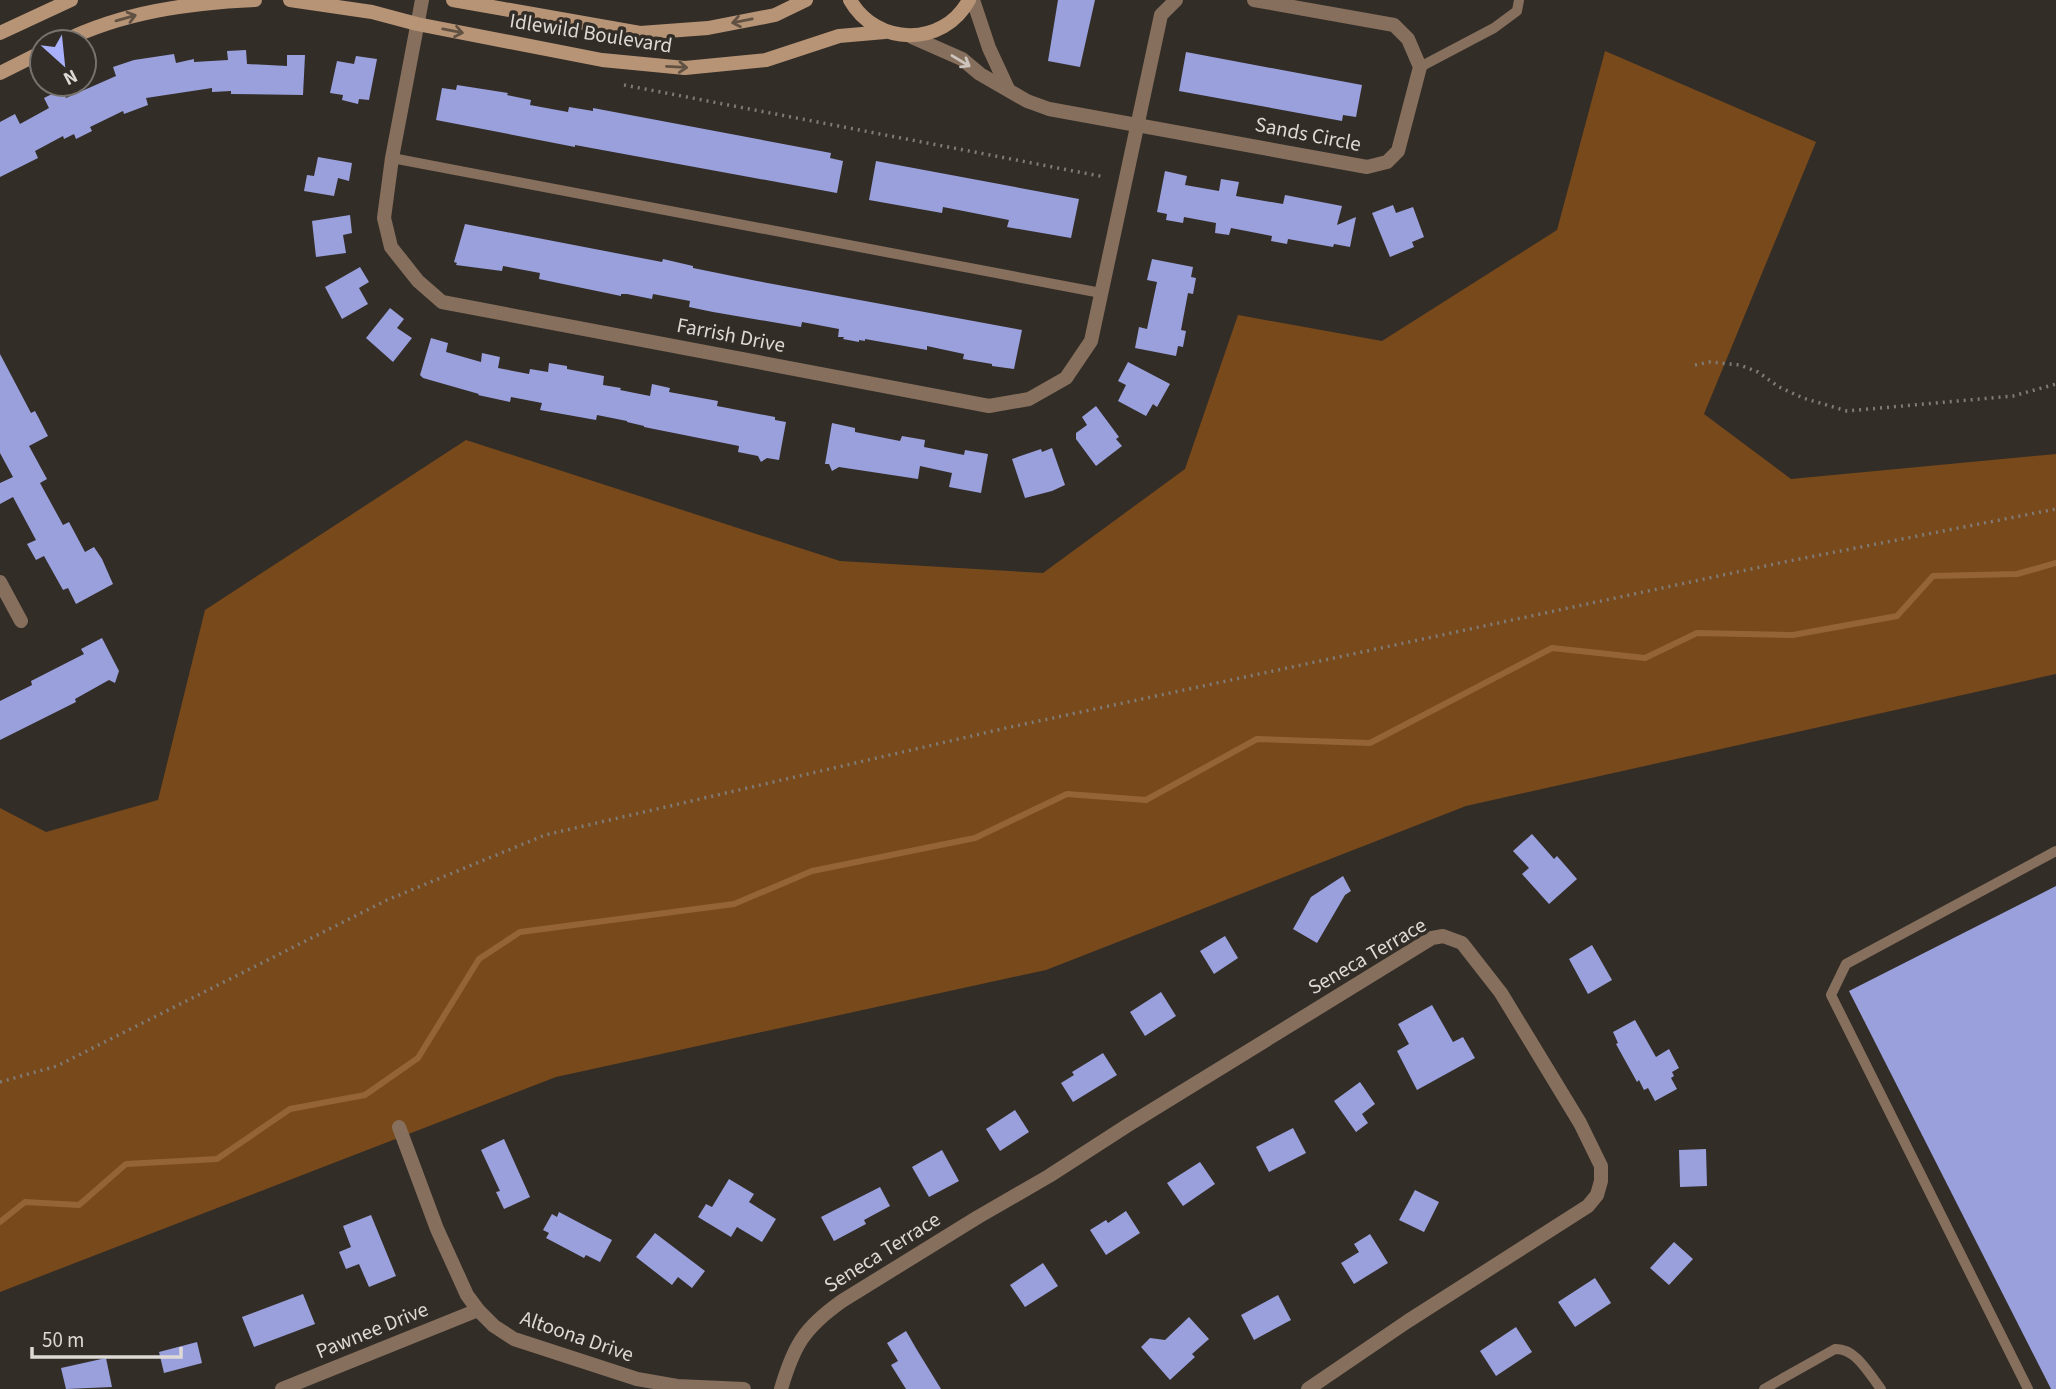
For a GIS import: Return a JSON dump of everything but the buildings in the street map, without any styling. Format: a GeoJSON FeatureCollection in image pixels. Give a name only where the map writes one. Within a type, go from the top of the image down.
{"type":"FeatureCollection","features":[{"type":"Feature","properties":{"kind":"street"},"geometry":{"type":"LineString","coordinates":[[0,33],[71,0]]}},
{"type":"Feature","properties":{"kind":"street"},"geometry":{"type":"LineString","coordinates":[[98,28],[126,17],[198,3],[255,0]]}},
{"type":"Feature","properties":{"kind":"street","name":"Idlewild Boulevard"},"geometry":{"type":"LineString","coordinates":[[290,0],[372,12],[416,24],[602,60],[685,68],[766,60],[839,36],[885,32]]}},
{"type":"Feature","properties":{"kind":"street","name":"Farrish Drive"},"geometry":{"type":"LineString","coordinates":[[422,0],[392,158],[384,218],[391,247],[418,281],[442,302],[989,406],[1029,398],[1066,378],[1091,341],[1139,124]]}},
{"type":"Feature","properties":{"kind":"street","name":"Idlewild Boulevard"},"geometry":{"type":"LineString","coordinates":[[453,0],[640,33],[708,28],[775,15],[806,0]]}},
{"type":"Feature","properties":{"kind":"street"},"geometry":{"type":"LineString","coordinates":[[850,0],[856,11],[871,24],[885,32],[912,37],[934,32],[953,21],[971,0],[1008,89]]}},
{"type":"Feature","properties":{"kind":"street"},"geometry":{"type":"LineString","coordinates":[[1139,124],[1161,15],[1176,0]]}},
{"type":"Feature","properties":{"kind":"street"},"geometry":{"type":"LineString","coordinates":[[1254,0],[1394,25],[1408,39],[1420,67]]}},
{"type":"Feature","properties":{"kind":"street","name":"Sands Circle"},"geometry":{"type":"LineString","coordinates":[[912,37],[962,59],[980,74],[1027,101],[1049,109],[1367,167],[1387,162],[1398,151],[1420,67]]}},
{"type":"Feature","properties":{"kind":"street"},"geometry":{"type":"LineString","coordinates":[[0,73],[28,59]]}},
{"type":"Feature","properties":{"kind":"street"},"geometry":{"type":"LineString","coordinates":[[0,582],[21,621]]}},
{"type":"Feature","properties":{"kind":"street","name":"Seneca Terrace"},"geometry":{"type":"LineString","coordinates":[[781,1389],[790,1356],[804,1334],[821,1316],[842,1301],[1432,939],[1443,936],[1452,938],[1462,943],[1501,993],[1580,1123],[1601,1166],[1597,1195],[1588,1206],[1308,1389]]}},
{"type":"Feature","properties":{"kind":"street","name":"Altoona Drive"},"geometry":{"type":"LineString","coordinates":[[399,1127],[437,1229],[467,1295],[494,1326],[514,1339],[636,1379],[677,1386],[744,1389]]}},
{"type":"Feature","properties":{"kind":"street","name":"Pawnee Drive"},"geometry":{"type":"LineString","coordinates":[[282,1389],[478,1310]]}},
{"type":"Feature","properties":{"kind":"lane"},"geometry":{"type":"LineString","coordinates":[[1420,67],[1494,28],[1517,11],[1519,0]]}},
{"type":"Feature","properties":{"kind":"lane"},"geometry":{"type":"LineString","coordinates":[[392,158],[1101,293]]}},
{"type":"Feature","properties":{"kind":"lane"},"geometry":{"type":"LineString","coordinates":[[2028,1389],[1831,995],[1846,964],[2056,851]]}},
{"type":"Feature","properties":{"kind":"lane"},"geometry":{"type":"LineString","coordinates":[[1764,1389],[1835,1349],[1843,1348],[1853,1353],[1881,1389]]}},
{"type":"Feature","properties":{"kind":"path"},"geometry":{"type":"LineString","coordinates":[[624,85],[1105,177]]}},
{"type":"Feature","properties":{"kind":"path"},"geometry":{"type":"LineString","coordinates":[[1695,365],[1710,362],[1740,365],[1758,372],[1779,387],[1803,398],[1847,411],[2013,396],[2056,384]]}},
{"type":"Feature","properties":{"kind":"path"},"geometry":{"type":"LineString","coordinates":[[0,1082],[57,1066],[387,900],[545,835],[1006,728],[1770,565],[2056,509]]}},
{"type":"Feature","properties":{"kind":"shaded area"},"geometry":{"type":"Polygon","coordinates":[[[1605,51],[1816,142],[1704,414],[1791,479],[2056,454],[2056,674],[1466,806],[1046,970],[556,1077],[0,1292],[0,808],[46,832],[158,800],[205,610],[466,440],[840,561],[1043,573],[1185,469],[1238,315],[1382,341],[1557,230],[1605,51]]]}},
{"type":"Feature","properties":{"kind":"waterway"},"geometry":{"type":"LineString","coordinates":[[0,1222],[25,1202],[79,1205],[126,1164],[217,1159],[290,1109],[365,1095],[418,1058],[479,959],[520,932],[734,904],[812,871],[975,838],[1067,794],[1146,800],[1257,739],[1370,743],[1552,648],[1645,658],[1697,633],[1793,635],[1897,616],[1933,576],[2017,574],[2056,563]]}}]}
